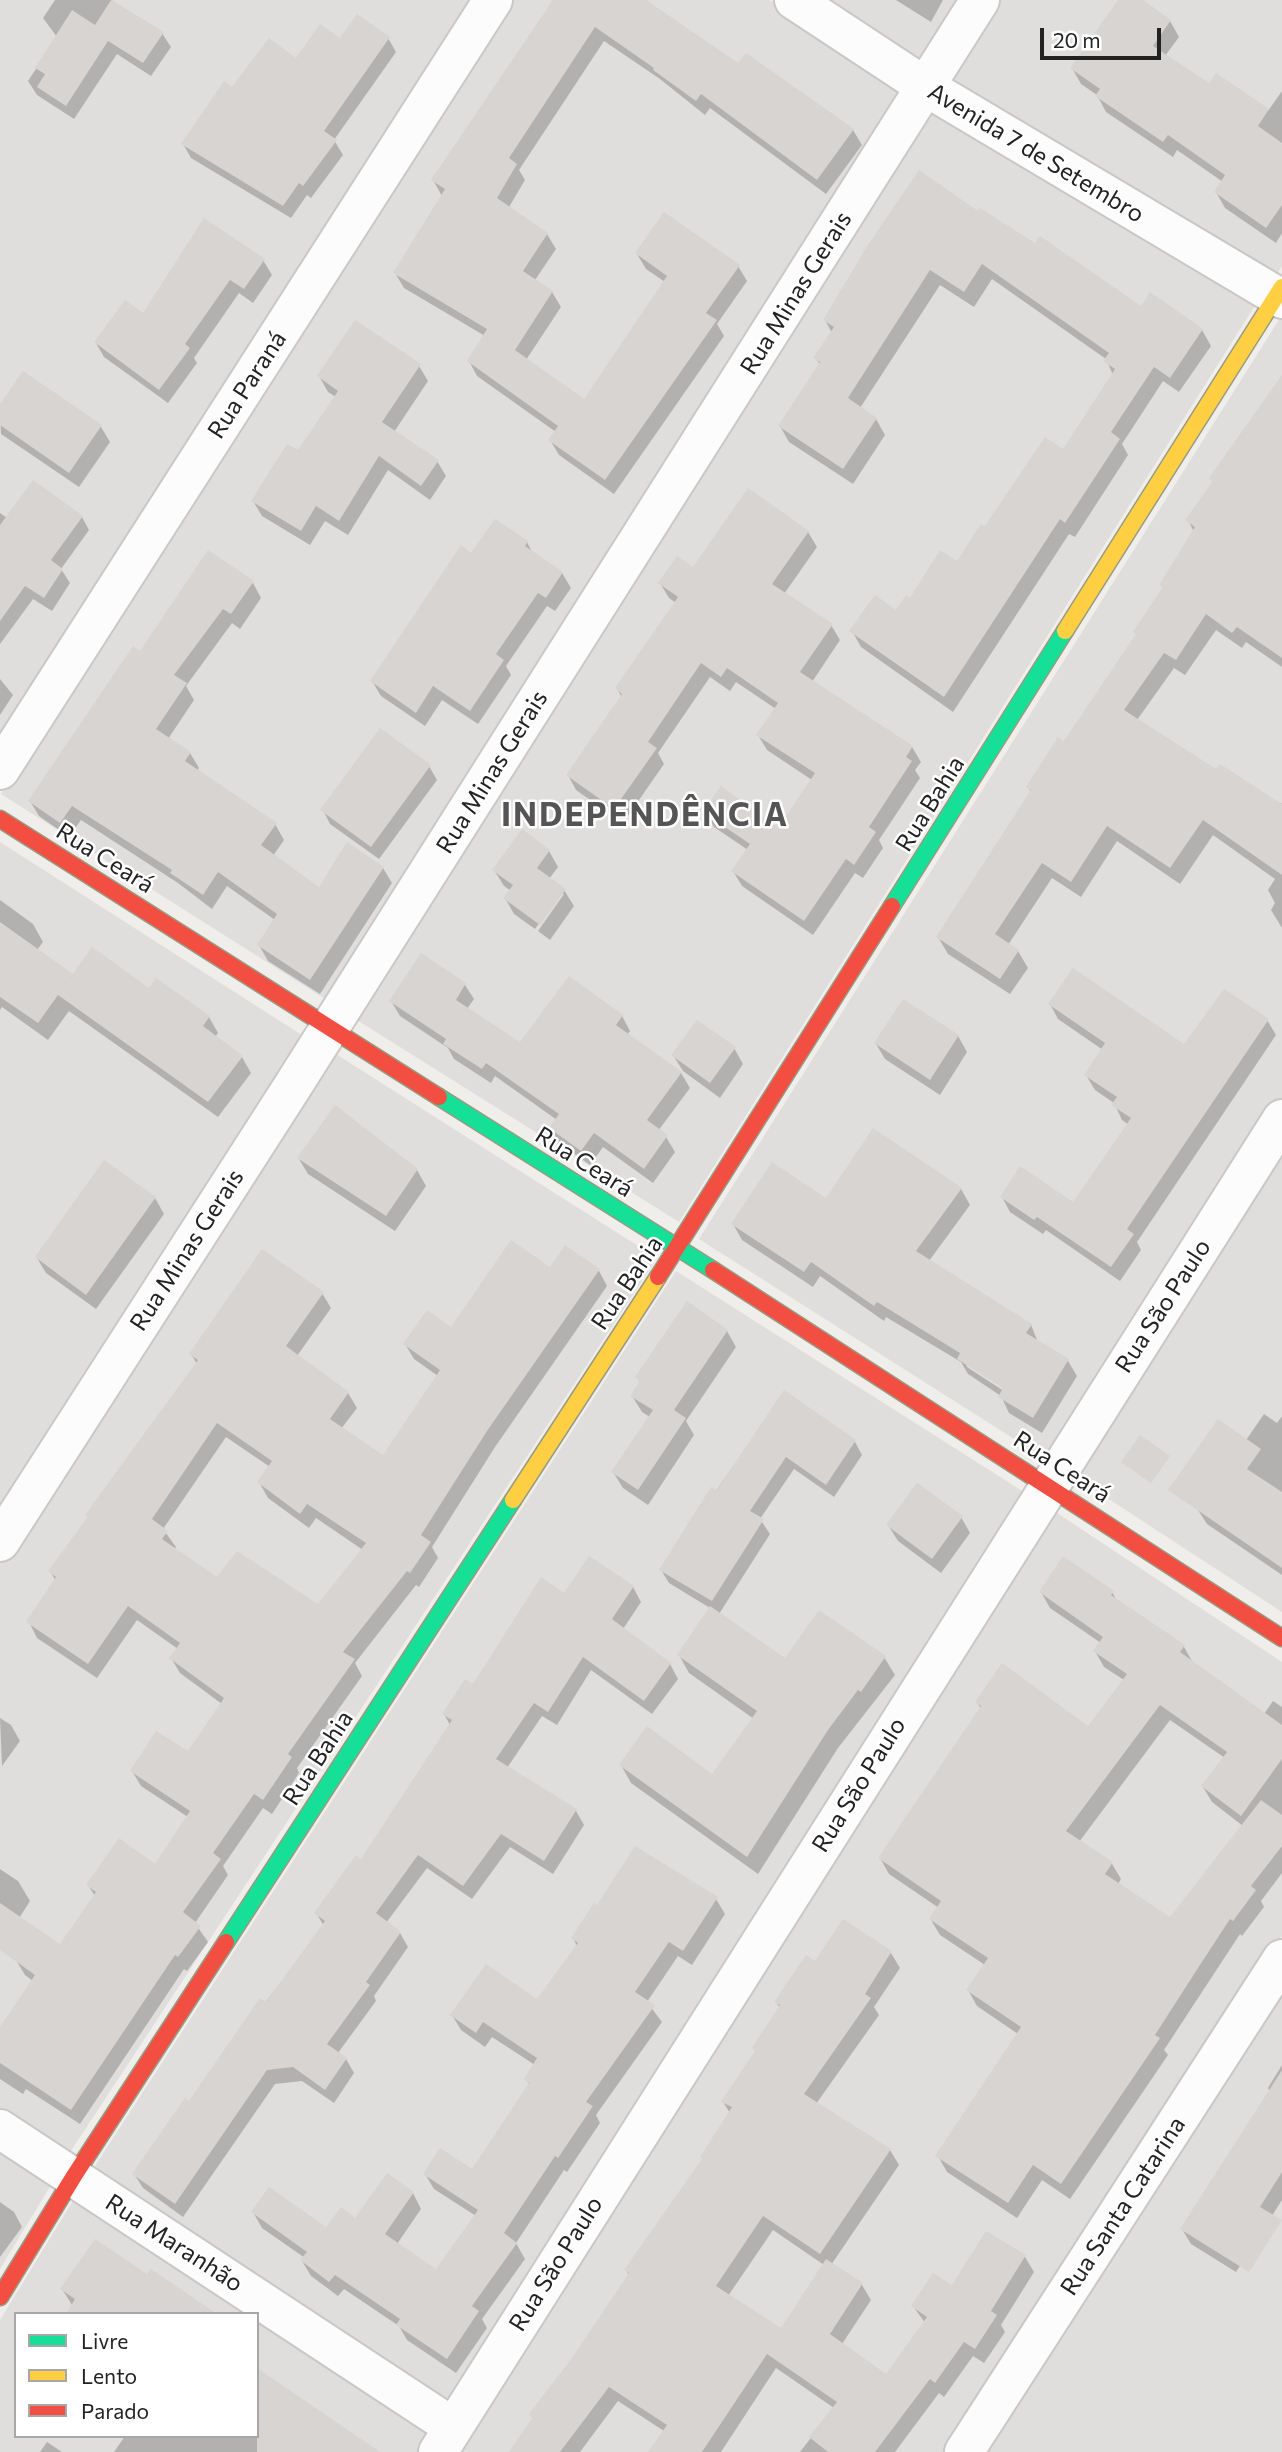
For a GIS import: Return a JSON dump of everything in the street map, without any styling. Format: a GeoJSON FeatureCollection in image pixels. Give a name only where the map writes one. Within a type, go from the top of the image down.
{"type":"FeatureCollection","features":[{"type":"Feature","properties":{"kind":"street","name":"Rua Paraná"},"geometry":{"type":"LineString","coordinates":[[0,770],[493,0]]}},
{"type":"Feature","properties":{"kind":"street","name":"Avenida 7 de Setembro"},"geometry":{"type":"LineString","coordinates":[[794,0],[926,87],[1280,294]]}},
{"type":"Feature","properties":{"kind":"street","name":"Rua Minas Gerais"},"geometry":{"type":"LineString","coordinates":[[0,1542],[980,0]]}},
{"type":"Feature","properties":{"kind":"street","name":"Rua Bahia"},"geometry":{"type":"LineString","coordinates":[[0,2297],[74,2176],[677,1248],[1280,294]]}},
{"type":"Feature","properties":{"kind":"street","name":"Rua Ceará"},"geometry":{"type":"LineString","coordinates":[[0,819],[1048,1485],[1282,1638]]}},
{"type":"Feature","properties":{"kind":"street","name":"Rua São Paulo"},"geometry":{"type":"LineString","coordinates":[[445,2440],[1282,1119]]}},
{"type":"Feature","properties":{"kind":"street","name":"Rua Santa Catarina"},"geometry":{"type":"LineString","coordinates":[[964,2452],[1282,1959]]}},
{"type":"Feature","properties":{"kind":"street","name":"Rua Maranhão"},"geometry":{"type":"LineString","coordinates":[[0,2129],[74,2176],[445,2440]]}},
{"type":"Feature","properties":{"kind":"shaded area"},"geometry":{"type":"Polygon","coordinates":[[[0,0],[478,0],[0,749],[0,0]]]}},
{"type":"Feature","properties":{"kind":"shaded area"},"geometry":{"type":"Polygon","coordinates":[[[510,0],[770,0],[908,91],[330,1002],[1,794],[510,0]]]}},
{"type":"Feature","properties":{"kind":"shaded area"},"geometry":{"type":"Polygon","coordinates":[[[819,0],[966,0],[923,68],[819,0]]]}},
{"type":"Feature","properties":{"kind":"shaded area"},"geometry":{"type":"Polygon","coordinates":[[[996,0],[1282,0],[1282,266],[1274,279],[944,83],[996,0]]]}},
{"type":"Feature","properties":{"kind":"shaded area"},"geometry":{"type":"Polygon","coordinates":[[[932,107],[1259,299],[679,1222],[352,1017],[932,107]]]}},
{"type":"Feature","properties":{"kind":"shaded area"},"geometry":{"type":"Polygon","coordinates":[[[1282,315],[1282,1100],[1052,1463],[699,1239],[1282,315]]]}},
{"type":"Feature","properties":{"kind":"shaded area"},"geometry":{"type":"Polygon","coordinates":[[[0,842],[305,1037],[0,1515],[0,842]]]}},
{"type":"Feature","properties":{"kind":"shaded area"},"geometry":{"type":"Polygon","coordinates":[[[328,1049],[657,1258],[67,2157],[0,2114],[0,1562],[328,1049]]]}},
{"type":"Feature","properties":{"kind":"shaded area"},"geometry":{"type":"Polygon","coordinates":[[[1282,1144],[1282,1612],[1072,1475],[1282,1144]]]}},
{"type":"Feature","properties":{"kind":"shaded area"},"geometry":{"type":"Polygon","coordinates":[[[676,1271],[1027,1494],[451,2411],[93,2169],[676,1271]]]}},
{"type":"Feature","properties":{"kind":"shaded area"},"geometry":{"type":"Polygon","coordinates":[[[1048,1507],[1282,1662],[1282,1936],[950,2452],[453,2452],[1048,1507]]]}},
{"type":"Feature","properties":{"kind":"shaded area"},"geometry":{"type":"Polygon","coordinates":[[[1282,1982],[1282,2452],[979,2452],[1282,1982]]]}},
{"type":"Feature","properties":{"kind":"shaded area"},"geometry":{"type":"Polygon","coordinates":[[[0,2145],[54,2180],[0,2269],[0,2145]]]}},
{"type":"Feature","properties":{"kind":"shaded area"},"geometry":{"type":"Polygon","coordinates":[[[77,2194],[255,2312],[14,2312],[14,2438],[259,2438],[259,2315],[434,2431],[421,2452],[0,2452],[0,2320],[77,2194]]]}},
{"type":"Feature","properties":{"kind":"building"},"geometry":{"type":"Polygon","coordinates":[[[111,0],[164,32],[143,63],[108,41],[66,106],[37,87],[45,74],[35,68],[72,10],[95,25],[111,0]]]}},
{"type":"Feature","properties":{"kind":"building"},"geometry":{"type":"Polygon","coordinates":[[[553,0],[646,0],[738,63],[746,53],[854,129],[817,180],[701,94],[696,101],[595,27],[509,158],[517,164],[497,198],[548,233],[523,271],[553,291],[515,350],[584,399],[667,276],[635,253],[664,212],[740,265],[706,313],[717,320],[605,480],[548,440],[558,426],[467,361],[487,329],[393,273],[445,189],[431,180],[553,0]]]}},
{"type":"Feature","properties":{"kind":"building"},"geometry":{"type":"Polygon","coordinates":[[[1118,0],[1143,0],[1171,20],[1153,46],[1209,83],[1216,73],[1269,109],[1258,126],[1282,143],[1282,205],[1266,228],[1214,192],[1225,175],[1168,135],[1163,142],[1095,96],[1100,89],[1070,68],[1118,0]]]}},
{"type":"Feature","properties":{"kind":"building"},"geometry":{"type":"Polygon","coordinates":[[[357,14],[390,37],[324,131],[337,140],[303,186],[299,183],[283,206],[181,144],[224,81],[232,87],[269,38],[296,58],[320,24],[340,38],[357,14]]]}},
{"type":"Feature","properties":{"kind":"building"},"geometry":{"type":"Polygon","coordinates":[[[919,170],[978,211],[980,208],[1035,243],[1040,236],[1141,306],[1150,292],[1203,329],[1170,378],[1154,367],[1111,432],[1120,439],[1065,523],[1060,519],[944,697],[849,631],[875,595],[896,610],[906,595],[910,598],[940,550],[957,561],[981,524],[985,526],[1045,437],[1063,449],[1115,369],[1103,361],[1109,353],[982,264],[964,292],[930,270],[848,398],[877,418],[843,469],[778,426],[820,362],[813,358],[834,327],[823,320],[868,245],[919,170]]]}},
{"type":"Feature","properties":{"kind":"building"},"geometry":{"type":"Polygon","coordinates":[[[204,218],[265,259],[244,289],[230,280],[185,344],[190,348],[159,390],[94,342],[125,300],[143,313],[204,218]]]}},
{"type":"Feature","properties":{"kind":"building"},"geometry":{"type":"Polygon","coordinates":[[[355,320],[421,364],[382,422],[439,460],[421,486],[379,456],[339,521],[316,506],[301,531],[251,501],[287,444],[298,450],[338,391],[317,376],[355,320]]]}},
{"type":"Feature","properties":{"kind":"building"},"geometry":{"type":"Polygon","coordinates":[[[23,371],[102,425],[69,473],[0,425],[0,404],[23,371]]]}},
{"type":"Feature","properties":{"kind":"building"},"geometry":{"type":"Polygon","coordinates":[[[1282,375],[1282,658],[1237,627],[1232,633],[1206,614],[1176,660],[1164,653],[1124,710],[1216,769],[1220,764],[1282,804],[1282,875],[1203,820],[1170,868],[1107,826],[1071,882],[1042,863],[995,934],[1019,950],[1000,979],[936,937],[1031,790],[1026,787],[1058,737],[1064,741],[1136,634],[1133,632],[1163,587],[1159,585],[1195,527],[1185,520],[1213,481],[1209,478],[1282,375]]]}},
{"type":"Feature","properties":{"kind":"building"},"geometry":{"type":"Polygon","coordinates":[[[33,480],[83,516],[51,560],[63,569],[44,598],[25,586],[0,621],[0,525],[33,480]]]}},
{"type":"Feature","properties":{"kind":"building"},"geometry":{"type":"Polygon","coordinates":[[[748,488],[809,531],[772,584],[833,624],[800,672],[913,746],[906,757],[912,761],[869,827],[876,832],[854,865],[846,859],[804,921],[731,871],[750,844],[703,812],[721,786],[778,828],[815,773],[756,735],[778,703],[727,668],[721,677],[701,663],[648,742],[657,748],[614,809],[566,775],[622,694],[615,688],[678,597],[658,583],[677,556],[693,567],[748,488]]]}},
{"type":"Feature","properties":{"kind":"building"},"geometry":{"type":"Polygon","coordinates":[[[495,519],[528,541],[525,546],[563,572],[546,598],[538,593],[496,654],[504,660],[470,711],[433,686],[416,713],[370,681],[461,545],[471,553],[495,519]]]}},
{"type":"Feature","properties":{"kind":"building"},"geometry":{"type":"Polygon","coordinates":[[[208,550],[254,581],[231,614],[223,609],[174,675],[187,683],[156,729],[191,752],[185,761],[277,823],[261,845],[319,887],[347,842],[384,867],[310,980],[257,945],[277,914],[218,872],[203,895],[170,873],[172,870],[72,806],[60,823],[28,801],[133,646],[140,651],[208,550]]]}},
{"type":"Feature","properties":{"kind":"building"},"geometry":{"type":"Polygon","coordinates":[[[380,728],[431,765],[371,847],[320,810],[380,728]]]}},
{"type":"Feature","properties":{"kind":"building"},"geometry":{"type":"Polygon","coordinates":[[[522,829],[550,850],[537,868],[566,889],[540,925],[503,898],[513,885],[492,870],[522,829]]]}},
{"type":"Feature","properties":{"kind":"building"},"geometry":{"type":"Polygon","coordinates":[[[0,922],[73,974],[38,1023],[0,997],[0,922]]]}},
{"type":"Feature","properties":{"kind":"building"},"geometry":{"type":"Polygon","coordinates":[[[92,947],[149,988],[156,978],[210,1016],[203,1026],[243,1056],[208,1102],[58,995],[92,947]]]}},
{"type":"Feature","properties":{"kind":"building"},"geometry":{"type":"Polygon","coordinates":[[[421,953],[466,983],[456,1000],[520,1042],[569,976],[623,1015],[616,1025],[682,1072],[647,1120],[668,1135],[644,1169],[594,1133],[581,1151],[549,1128],[559,1114],[486,1063],[482,1069],[443,1044],[446,1039],[389,1001],[421,953]]]}},
{"type":"Feature","properties":{"kind":"building"},"geometry":{"type":"Polygon","coordinates":[[[1073,968],[1184,1044],[1224,989],[1269,1019],[1127,1229],[1134,1234],[1111,1267],[1037,1217],[1034,1220],[1000,1197],[1020,1166],[1073,1202],[1131,1118],[1111,1105],[1117,1097],[1084,1075],[1105,1043],[1048,1004],[1073,968]]]}},
{"type":"Feature","properties":{"kind":"building"},"geometry":{"type":"Polygon","coordinates":[[[903,999],[959,1035],[930,1080],[874,1043],[903,999]]]}},
{"type":"Feature","properties":{"kind":"building"},"geometry":{"type":"Polygon","coordinates":[[[697,1020],[736,1047],[710,1083],[671,1055],[697,1020]]]}},
{"type":"Feature","properties":{"kind":"building"},"geometry":{"type":"Polygon","coordinates":[[[335,1105],[418,1169],[386,1216],[297,1158],[335,1105]]]}},
{"type":"Feature","properties":{"kind":"building"},"geometry":{"type":"Polygon","coordinates":[[[873,1128],[962,1188],[916,1251],[1032,1324],[1026,1333],[1069,1359],[1033,1418],[998,1397],[1003,1388],[957,1359],[960,1353],[877,1302],[874,1306],[811,1262],[804,1272],[731,1224],[772,1162],[826,1198],[873,1128]]]}},
{"type":"Feature","properties":{"kind":"building"},"geometry":{"type":"Polygon","coordinates":[[[104,1160],[156,1197],[86,1295],[35,1257],[104,1160]]]}},
{"type":"Feature","properties":{"kind":"building"},"geometry":{"type":"Polygon","coordinates":[[[511,1240],[550,1267],[565,1245],[600,1269],[487,1431],[421,1535],[431,1542],[410,1573],[407,1571],[343,1652],[355,1659],[288,1754],[292,1757],[263,1800],[254,1794],[213,1853],[221,1859],[183,1912],[201,1926],[178,1957],[175,1955],[71,2110],[0,2063],[0,2027],[35,1975],[0,1950],[0,1903],[60,1944],[96,1892],[86,1885],[119,1838],[155,1864],[190,1811],[130,1771],[156,1731],[188,1751],[224,1698],[169,1658],[180,1643],[128,1606],[88,1664],[26,1622],[56,1577],[48,1571],[88,1517],[85,1515],[198,1360],[189,1354],[262,1249],[324,1292],[286,1346],[349,1392],[330,1419],[383,1455],[440,1370],[403,1344],[427,1310],[451,1327],[511,1240]],[[217,1423],[152,1519],[168,1531],[162,1539],[217,1577],[237,1551],[318,1604],[366,1543],[307,1504],[300,1514],[257,1482],[272,1461],[217,1423]]]}},
{"type":"Feature","properties":{"kind":"building"},"geometry":{"type":"Polygon","coordinates":[[[687,1301],[728,1330],[674,1410],[686,1418],[638,1490],[611,1472],[653,1410],[630,1396],[640,1381],[635,1377],[687,1301]]]}},
{"type":"Feature","properties":{"kind":"building"},"geometry":{"type":"Polygon","coordinates":[[[784,1390],[856,1440],[826,1485],[786,1457],[750,1511],[764,1519],[712,1601],[659,1570],[711,1487],[717,1490],[784,1390]]]}},
{"type":"Feature","properties":{"kind":"building"},"geometry":{"type":"Polygon","coordinates":[[[1218,1419],[1261,1449],[1247,1469],[1282,1492],[1282,1568],[1168,1490],[1218,1419]]]}},
{"type":"Feature","properties":{"kind":"building"},"geometry":{"type":"Polygon","coordinates":[[[1140,1435],[1170,1456],[1151,1483],[1121,1462],[1140,1435]]]}},
{"type":"Feature","properties":{"kind":"building"},"geometry":{"type":"Polygon","coordinates":[[[917,1483],[963,1516],[932,1559],[886,1525],[917,1483]]]}},
{"type":"Feature","properties":{"kind":"building"},"geometry":{"type":"Polygon","coordinates":[[[589,1556],[634,1586],[612,1619],[671,1663],[644,1701],[583,1657],[548,1712],[534,1703],[496,1759],[577,1809],[544,1861],[501,1834],[463,1886],[418,1855],[376,1913],[401,1932],[366,1982],[370,1985],[327,2044],[347,2058],[325,2090],[293,2067],[267,2070],[175,2204],[132,2174],[185,2098],[189,2101],[260,1998],[266,2002],[325,1921],[314,1913],[356,1855],[361,1859],[452,1720],[442,1714],[465,1679],[473,1684],[541,1577],[564,1593],[589,1556]]]}},
{"type":"Feature","properties":{"kind":"building"},"geometry":{"type":"Polygon","coordinates":[[[1063,1556],[1114,1591],[1111,1595],[1185,1645],[1180,1652],[1282,1725],[1282,1759],[1241,1816],[1201,1786],[1227,1752],[1160,1705],[1066,1831],[1113,1862],[1105,1874],[1170,1917],[1261,1800],[1282,1815],[1282,1846],[1251,1886],[1256,1890],[1233,1921],[1230,1919],[1155,2035],[1160,2038],[1061,2184],[1033,2165],[1008,2203],[935,2156],[1021,2027],[966,1990],[988,1958],[929,1919],[941,1901],[878,1858],[981,1706],[975,1702],[1002,1663],[1088,1726],[1127,1674],[1093,1651],[1103,1637],[1039,1592],[1063,1556]]]}},
{"type":"Feature","properties":{"kind":"building"},"geometry":{"type":"Polygon","coordinates":[[[710,1606],[785,1658],[819,1610],[886,1656],[861,1692],[858,1690],[828,1730],[747,1857],[619,1765],[647,1726],[712,1774],[757,1711],[677,1655],[710,1606]]]}},
{"type":"Feature","properties":{"kind":"building"},"geometry":{"type":"Polygon","coordinates":[[[635,1846],[718,1897],[683,1951],[669,1942],[635,1992],[655,2005],[586,2102],[593,2106],[558,2158],[555,2156],[504,2233],[517,2243],[472,2306],[479,2311],[447,2359],[396,2325],[400,2319],[335,2275],[329,2282],[300,2260],[307,2252],[251,2212],[269,2187],[326,2227],[341,2207],[355,2218],[387,2173],[414,2192],[385,2234],[436,2269],[478,2210],[423,2174],[440,2148],[472,2169],[529,2083],[524,2079],[537,2058],[483,2022],[476,2033],[450,2015],[486,1964],[537,1999],[578,1943],[571,1938],[594,1903],[597,1905],[635,1846]]]}},
{"type":"Feature","properties":{"kind":"building"},"geometry":{"type":"Polygon","coordinates":[[[843,1919],[892,1951],[865,1994],[871,1998],[804,2094],[891,2149],[820,2254],[763,2216],[716,2286],[781,2328],[826,2259],[863,2283],[830,2334],[886,2374],[927,2317],[911,2306],[933,2273],[952,2285],[986,2231],[1026,2255],[991,2311],[997,2315],[975,2349],[964,2342],[935,2383],[930,2379],[875,2452],[828,2452],[809,2437],[837,2402],[767,2354],[702,2452],[648,2452],[667,2425],[609,2387],[560,2452],[509,2452],[533,2417],[529,2414],[572,2358],[629,2273],[624,2270],[702,2159],[700,2157],[732,2107],[721,2102],[755,2051],[752,2048],[780,2005],[774,2002],[806,1955],[815,1961],[843,1919]]]}},
{"type":"Feature","properties":{"kind":"building"},"geometry":{"type":"Polygon","coordinates":[[[1282,2070],[1282,2172],[1260,2207],[1282,2220],[1249,2272],[1180,2229],[1282,2070]]]}},
{"type":"Feature","properties":{"kind":"building"},"geometry":{"type":"Polygon","coordinates":[[[95,2239],[147,2274],[151,2269],[214,2312],[67,2312],[75,2299],[60,2289],[95,2239]]]}},
{"type":"Feature","properties":{"kind":"building"},"geometry":{"type":"Polygon","coordinates":[[[259,2369],[380,2452],[257,2452],[259,2369]]]}},
{"type":"Feature","properties":{"kind":"traffic: fast"},"geometry":{"type":"LineString","coordinates":[[892,906],[1065,631]]}},
{"type":"Feature","properties":{"kind":"traffic: fast"},"geometry":{"type":"LineString","coordinates":[[439,1097],[713,1270]]}},
{"type":"Feature","properties":{"kind":"traffic: fast"},"geometry":{"type":"LineString","coordinates":[[226,1942],[513,1500]]}},
{"type":"Feature","properties":{"kind":"traffic: slow"},"geometry":{"type":"LineString","coordinates":[[1065,631],[1282,287]]}},
{"type":"Feature","properties":{"kind":"traffic: slow"},"geometry":{"type":"LineString","coordinates":[[513,1500],[658,1277]]}},
{"type":"Feature","properties":{"kind":"traffic: jam"},"geometry":{"type":"LineString","coordinates":[[0,819],[439,1097]]}},
{"type":"Feature","properties":{"kind":"traffic: jam"},"geometry":{"type":"LineString","coordinates":[[658,1277],[892,906]]}},
{"type":"Feature","properties":{"kind":"traffic: jam"},"geometry":{"type":"LineString","coordinates":[[713,1270],[1282,1638]]}},
{"type":"Feature","properties":{"kind":"traffic: jam"},"geometry":{"type":"LineString","coordinates":[[0,2297],[74,2176],[226,1942]]}},
{"type":"Feature","properties":{"kind":"district","name":"INDEPENDÊNCIA"},"geometry":{"type":"Point","coordinates":[645,815]}}]}
